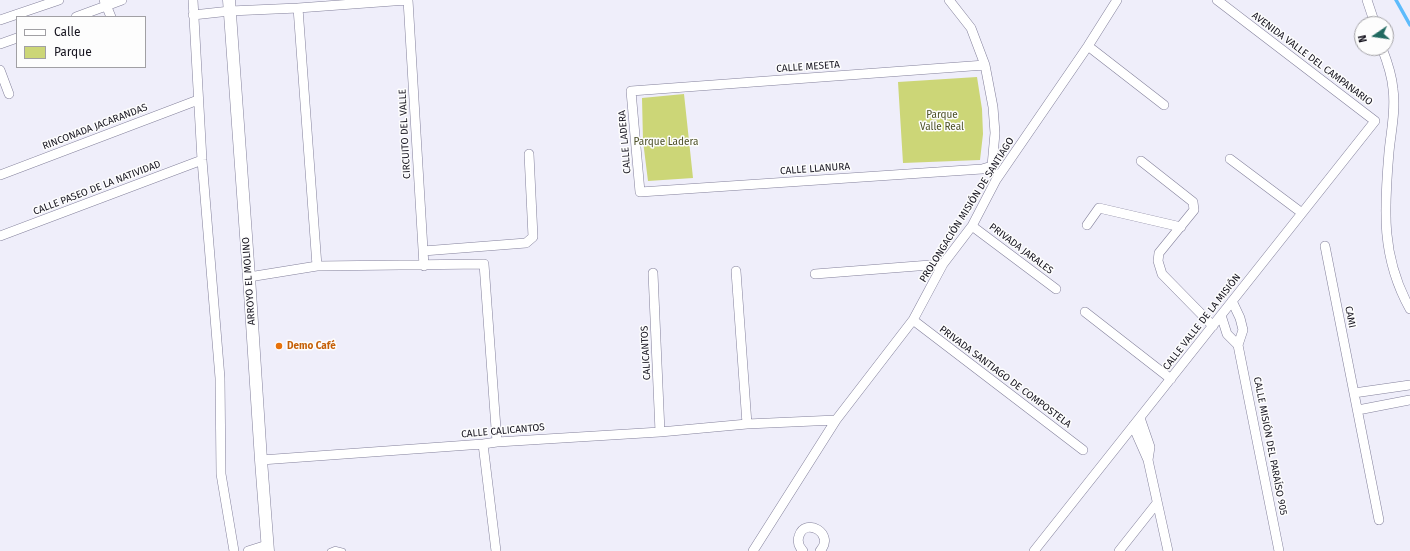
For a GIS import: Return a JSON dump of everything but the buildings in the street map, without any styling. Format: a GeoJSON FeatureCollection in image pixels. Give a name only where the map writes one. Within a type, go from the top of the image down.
{"type":"FeatureCollection","features":[{"type":"Feature","properties":{"kind":"street"},"geometry":{"type":"LineString","coordinates":[[0,20],[59,0]]}},
{"type":"Feature","properties":{"kind":"street"},"geometry":{"type":"LineString","coordinates":[[78,16],[105,3],[122,0]]}},
{"type":"Feature","properties":{"kind":"street"},"geometry":{"type":"LineString","coordinates":[[193,0],[202,160],[220,378],[221,474],[234,551]]}},
{"type":"Feature","properties":{"kind":"street"},"geometry":{"type":"LineString","coordinates":[[194,15],[229,5],[298,8],[408,0]]}},
{"type":"Feature","properties":{"kind":"street","name":"CIRCUITO DEL VALLE"},"geometry":{"type":"LineString","coordinates":[[408,0],[424,266]]}},
{"type":"Feature","properties":{"kind":"street"},"geometry":{"type":"LineString","coordinates":[[949,0],[971,28],[985,65],[993,107],[994,133],[992,166],[996,180]]}},
{"type":"Feature","properties":{"kind":"street","name":"PROLONGACIÓN MISIÓN DE SANTIAGO"},"geometry":{"type":"LineString","coordinates":[[753,551],[836,420],[913,320],[943,264],[972,226],[996,180],[1118,0]]}},
{"type":"Feature","properties":{"kind":"street","name":"AVENIDA VALLE DEL CAMPANARIO"},"geometry":{"type":"LineString","coordinates":[[1217,0],[1375,121]]}},
{"type":"Feature","properties":{"kind":"street"},"geometry":{"type":"LineString","coordinates":[[1367,0],[1372,16]]}},
{"type":"Feature","properties":{"kind":"street"},"geometry":{"type":"LineString","coordinates":[[105,3],[111,16]]}},
{"type":"Feature","properties":{"kind":"street","name":"ARROYO EL MOLINO"},"geometry":{"type":"LineString","coordinates":[[229,5],[250,277],[268,548]]}},
{"type":"Feature","properties":{"kind":"street"},"geometry":{"type":"LineString","coordinates":[[298,8],[317,266]]}},
{"type":"Feature","properties":{"kind":"street"},"geometry":{"type":"LineString","coordinates":[[0,44],[16,38]]}},
{"type":"Feature","properties":{"kind":"street"},"geometry":{"type":"LineString","coordinates":[[1088,46],[1164,105]]}},
{"type":"Feature","properties":{"kind":"street"},"geometry":{"type":"LineString","coordinates":[[1385,56],[1393,88],[1393,122],[1389,153],[1385,216],[1387,242],[1392,269],[1400,292],[1410,309]]}},
{"type":"Feature","properties":{"kind":"street","name":"CALLE MESETA"},"geometry":{"type":"LineString","coordinates":[[631,91],[985,65]]}},
{"type":"Feature","properties":{"kind":"street"},"geometry":{"type":"LineString","coordinates":[[0,70],[9,94]]}},
{"type":"Feature","properties":{"kind":"street","name":"CALLE LADERA"},"geometry":{"type":"LineString","coordinates":[[631,91],[640,192]]}},
{"type":"Feature","properties":{"kind":"street","name":"RINCONADA JACARANDAS"},"geometry":{"type":"LineString","coordinates":[[0,174],[198,100]]}},
{"type":"Feature","properties":{"kind":"street"},"geometry":{"type":"LineString","coordinates":[[1375,121],[1393,122]]}},
{"type":"Feature","properties":{"kind":"street","name":"CALLE VALLE DE LA MISIÓN"},"geometry":{"type":"LineString","coordinates":[[1034,551],[1375,121]]}},
{"type":"Feature","properties":{"kind":"street"},"geometry":{"type":"LineString","coordinates":[[423,251],[526,243],[533,237],[529,154]]}},
{"type":"Feature","properties":{"kind":"street"},"geometry":{"type":"LineString","coordinates":[[1230,159],[1302,212]]}},
{"type":"Feature","properties":{"kind":"street","name":"CALLE PASEO DE LA NATIVIDAD"},"geometry":{"type":"LineString","coordinates":[[0,236],[202,160]]}},
{"type":"Feature","properties":{"kind":"street"},"geometry":{"type":"LineString","coordinates":[[1141,161],[1193,202],[1194,210],[1159,253],[1158,261],[1162,274],[1213,326]]}},
{"type":"Feature","properties":{"kind":"street","name":"CALLE LLANURA"},"geometry":{"type":"LineString","coordinates":[[640,192],[982,169],[992,166]]}},
{"type":"Feature","properties":{"kind":"street"},"geometry":{"type":"LineString","coordinates":[[1087,225],[1099,208],[1181,227]]}},
{"type":"Feature","properties":{"kind":"street","name":"PRIVADA JARALES"},"geometry":{"type":"LineString","coordinates":[[972,226],[1056,289]]}},
{"type":"Feature","properties":{"kind":"street","name":"CAMI"},"geometry":{"type":"LineString","coordinates":[[1325,246],[1379,520]]}},
{"type":"Feature","properties":{"kind":"street"},"geometry":{"type":"LineString","coordinates":[[250,277],[317,266],[424,266],[484,264],[497,442]]}},
{"type":"Feature","properties":{"kind":"street"},"geometry":{"type":"LineString","coordinates":[[815,274],[943,264]]}},
{"type":"Feature","properties":{"kind":"street"},"geometry":{"type":"LineString","coordinates":[[736,271],[747,424]]}},
{"type":"Feature","properties":{"kind":"street","name":"CALICANTOS"},"geometry":{"type":"LineString","coordinates":[[653,273],[660,432]]}},
{"type":"Feature","properties":{"kind":"street"},"geometry":{"type":"LineString","coordinates":[[1232,301],[1240,318],[1243,330],[1238,346]]}},
{"type":"Feature","properties":{"kind":"street"},"geometry":{"type":"LineString","coordinates":[[1086,312],[1171,379]]}},
{"type":"Feature","properties":{"kind":"street"},"geometry":{"type":"LineString","coordinates":[[1221,315],[1227,334],[1238,346]]}},
{"type":"Feature","properties":{"kind":"street","name":"PRIVADA SANTIAGO DE COMPOSTELA"},"geometry":{"type":"LineString","coordinates":[[913,320],[1083,450]]}},
{"type":"Feature","properties":{"kind":"street","name":"CALLE MISIÓN DEL PARAÍSO 905"},"geometry":{"type":"LineString","coordinates":[[1238,346],[1279,551]]}},
{"type":"Feature","properties":{"kind":"street"},"geometry":{"type":"LineString","coordinates":[[1354,393],[1410,385]]}},
{"type":"Feature","properties":{"kind":"street"},"geometry":{"type":"LineString","coordinates":[[1358,410],[1410,400]]}},
{"type":"Feature","properties":{"kind":"street"},"geometry":{"type":"LineString","coordinates":[[1140,418],[1150,447],[1148,460]]}},
{"type":"Feature","properties":{"kind":"street","name":"CALLE CALICANTOS"},"geometry":{"type":"LineString","coordinates":[[261,460],[497,442],[660,432],[747,424],[836,420]]}},
{"type":"Feature","properties":{"kind":"street"},"geometry":{"type":"LineString","coordinates":[[1133,426],[1148,460],[1168,551]]}},
{"type":"Feature","properties":{"kind":"street"},"geometry":{"type":"LineString","coordinates":[[483,444],[496,551]]}},
{"type":"Feature","properties":{"kind":"street"},"geometry":{"type":"LineString","coordinates":[[1119,551],[1157,503]]}},
{"type":"Feature","properties":{"kind":"street"},"geometry":{"type":"LineString","coordinates":[[803,551],[799,546],[798,538],[802,530],[810,527],[818,529],[822,532],[825,540],[823,550]]}},
{"type":"Feature","properties":{"kind":"street"},"geometry":{"type":"LineString","coordinates":[[248,551],[268,548]]}},
{"type":"Feature","properties":{"kind":"lane"},"geometry":{"type":"LineString","coordinates":[[330,551],[335,549],[343,551]]}},
{"type":"Feature","properties":{"kind":"green space","name":"Parque Valle Real"},"geometry":{"type":"Polygon","coordinates":[[[977,77],[982,109],[983,134],[980,160],[903,163],[898,82],[977,77]]]}},
{"type":"Feature","properties":{"kind":"green space","name":"Parque Ladera"},"geometry":{"type":"Polygon","coordinates":[[[684,94],[693,178],[648,181],[643,141],[642,98],[684,94]]]}},
{"type":"Feature","properties":{"kind":"waterway"},"geometry":{"type":"LineString","coordinates":[[1396,0],[1410,25]]}},
{"type":"Feature","properties":{"kind":"place","name":"Demo Café"},"geometry":{"type":"Point","coordinates":[279,346]}}]}
